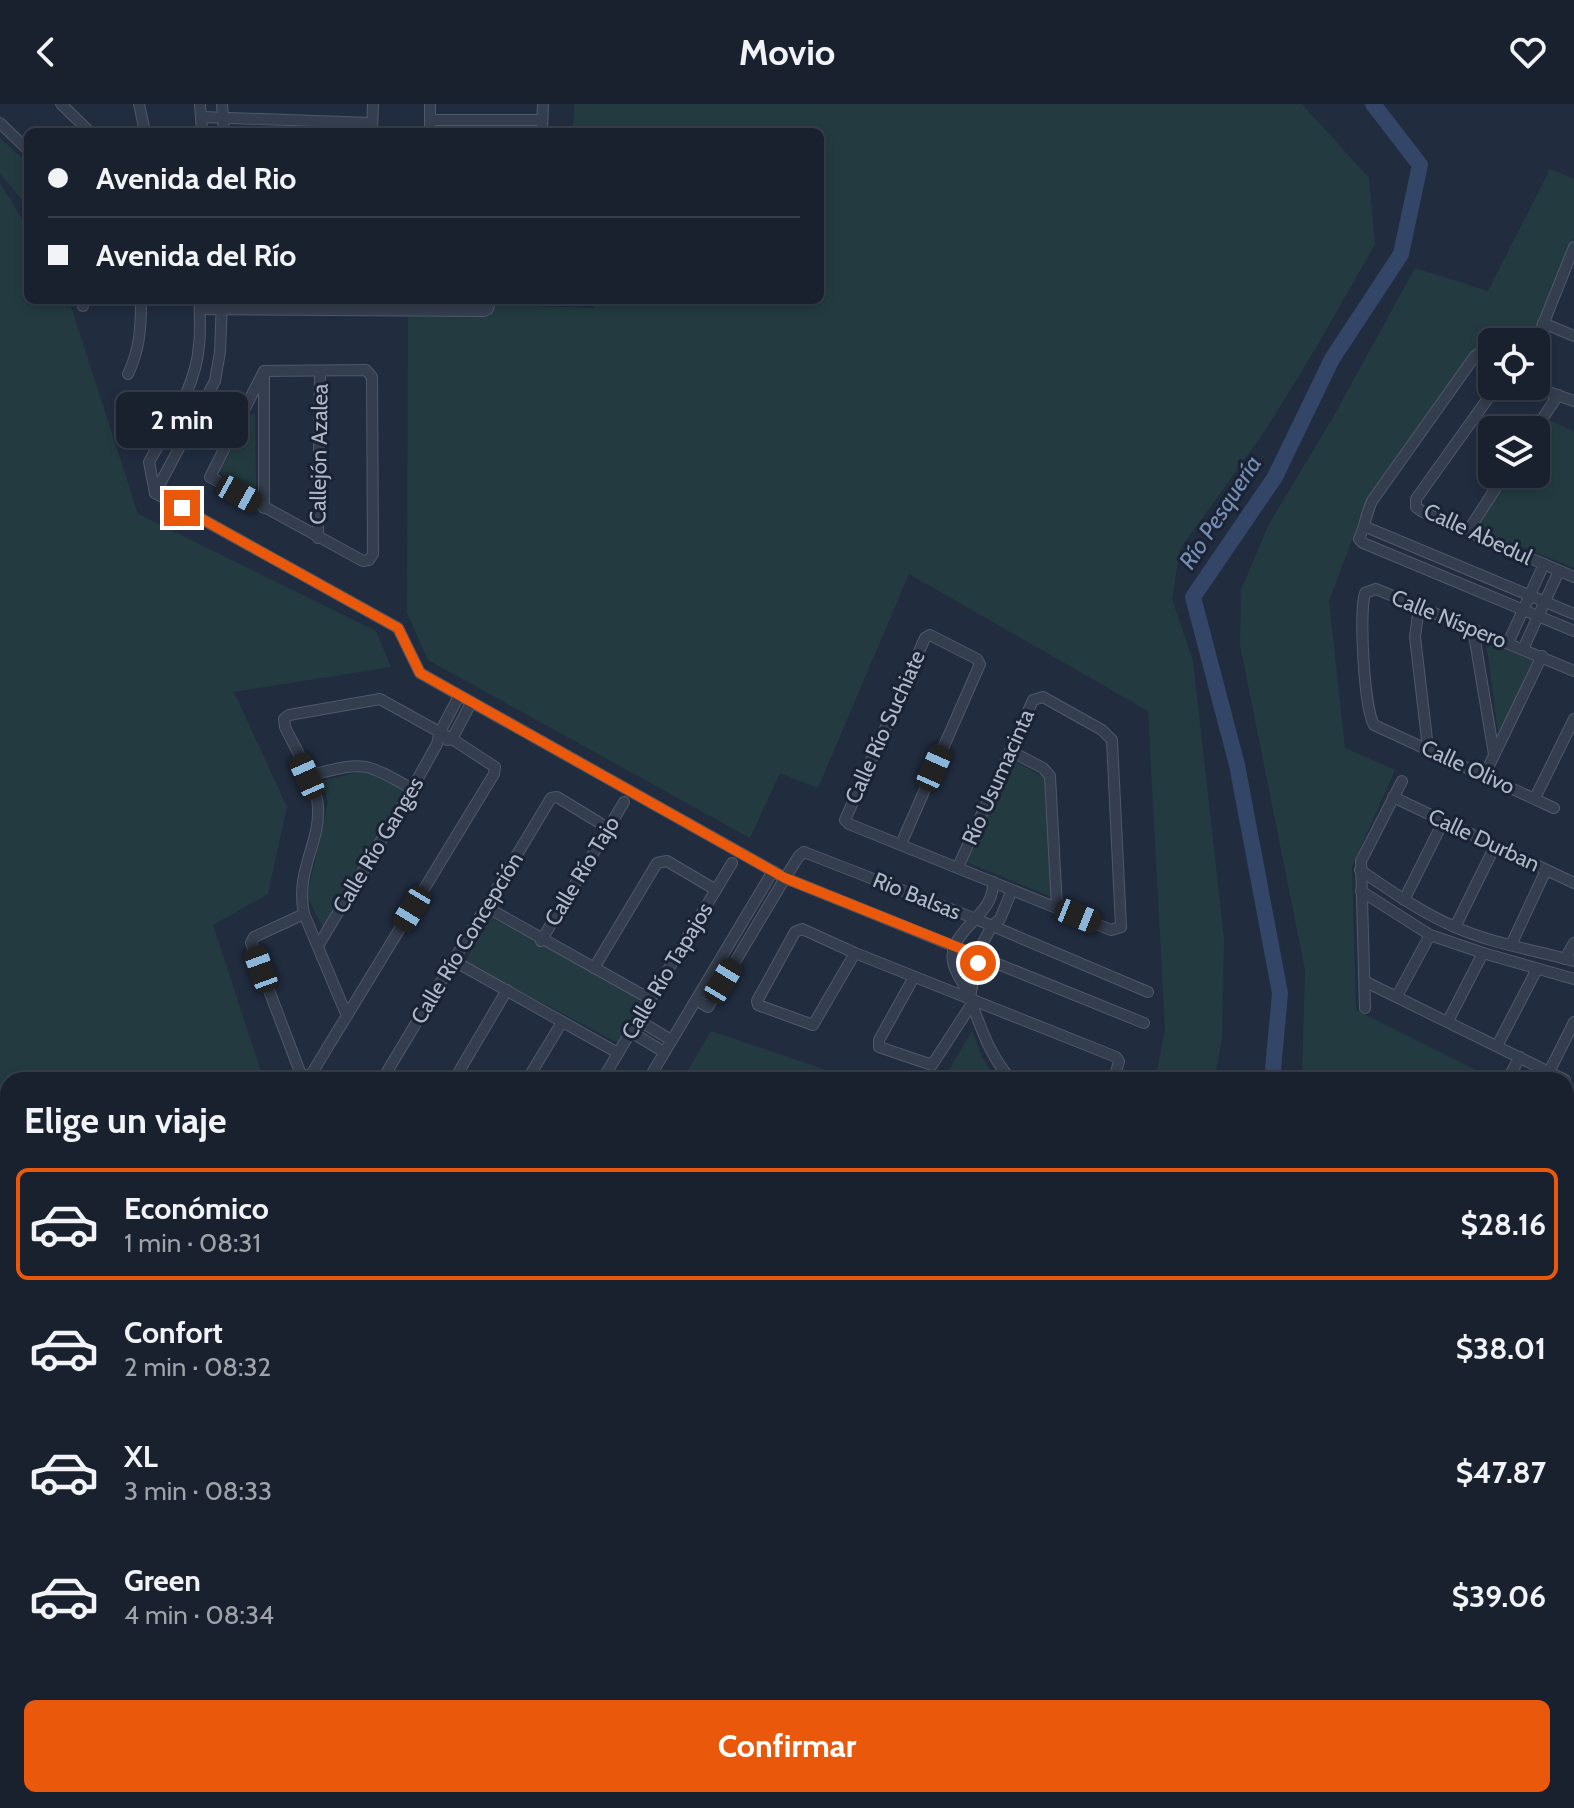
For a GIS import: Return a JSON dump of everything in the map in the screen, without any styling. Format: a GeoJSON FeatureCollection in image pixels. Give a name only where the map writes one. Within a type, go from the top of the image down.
{"type":"FeatureCollection","features":[{"type":"Feature","properties":{"kind":"street"},"geometry":{"type":"LineString","coordinates":[[61,104],[86,128]]}},
{"type":"Feature","properties":{"kind":"street"},"geometry":{"type":"LineString","coordinates":[[139,104],[144,128]]}},
{"type":"Feature","properties":{"kind":"street"},"geometry":{"type":"LineString","coordinates":[[200,104],[202,128]]}},
{"type":"Feature","properties":{"kind":"street"},"geometry":{"type":"LineString","coordinates":[[222,104],[224,128]]}},
{"type":"Feature","properties":{"kind":"street"},"geometry":{"type":"LineString","coordinates":[[202,117],[372,128],[373,104]]}},
{"type":"Feature","properties":{"kind":"street"},"geometry":{"type":"LineString","coordinates":[[430,104],[430,126],[542,120]]}},
{"type":"Feature","properties":{"kind":"street"},"geometry":{"type":"LineString","coordinates":[[542,128],[543,104]]}},
{"type":"Feature","properties":{"kind":"street"},"geometry":{"type":"LineString","coordinates":[[0,123],[24,146]]}},
{"type":"Feature","properties":{"kind":"street"},"geometry":{"type":"LineString","coordinates":[[1541,328],[1574,247]]}},
{"type":"Feature","properties":{"kind":"street"},"geometry":{"type":"LineString","coordinates":[[128,374],[137,356],[141,336],[141,304]]}},
{"type":"Feature","properties":{"kind":"street"},"geometry":{"type":"LineString","coordinates":[[489,304],[484,311],[395,305],[200,304],[196,365],[180,405],[149,462],[155,493],[398,628],[420,673],[785,878],[1144,1023]]}},
{"type":"Feature","properties":{"kind":"street"},"geometry":{"type":"LineString","coordinates":[[155,493],[209,395],[218,367],[222,304]]}},
{"type":"Feature","properties":{"kind":"street"},"geometry":{"type":"LineString","coordinates":[[1543,323],[1574,336]]}},
{"type":"Feature","properties":{"kind":"street"},"geometry":{"type":"LineString","coordinates":[[1478,354],[1372,501],[1366,527],[1359,539],[1574,631]]}},
{"type":"Feature","properties":{"kind":"street"},"geometry":{"type":"LineString","coordinates":[[366,370],[372,377],[373,554],[369,560],[363,561],[318,538],[210,477],[264,371],[366,370]]}},
{"type":"Feature","properties":{"kind":"street"},"geometry":{"type":"LineString","coordinates":[[264,371],[264,508]]}},
{"type":"Feature","properties":{"kind":"street","name":"Callejón Azalea"},"geometry":{"type":"LineString","coordinates":[[318,538],[320,371]]}},
{"type":"Feature","properties":{"kind":"street"},"geometry":{"type":"LineString","coordinates":[[1550,392],[1574,401]]}},
{"type":"Feature","properties":{"kind":"street"},"geometry":{"type":"LineString","coordinates":[[1544,416],[1558,395]]}},
{"type":"Feature","properties":{"kind":"street","name":"Calle Abedul"},"geometry":{"type":"LineString","coordinates":[[1487,400],[1415,503],[1418,510],[1574,577]]}},
{"type":"Feature","properties":{"kind":"street"},"geometry":{"type":"LineString","coordinates":[[180,405],[198,415],[228,440]]}},
{"type":"Feature","properties":{"kind":"street"},"geometry":{"type":"LineString","coordinates":[[198,415],[235,426]]}},
{"type":"Feature","properties":{"kind":"street"},"geometry":{"type":"LineString","coordinates":[[1468,531],[1496,488]]}},
{"type":"Feature","properties":{"kind":"street"},"geometry":{"type":"LineString","coordinates":[[1366,527],[1574,614]]}},
{"type":"Feature","properties":{"kind":"street","name":"Calle Abedul"},"geometry":{"type":"LineString","coordinates":[[1508,643],[1544,564]]}},
{"type":"Feature","properties":{"kind":"street","name":"Calle Abedul"},"geometry":{"type":"LineString","coordinates":[[1523,649],[1559,571]]}},
{"type":"Feature","properties":{"kind":"street","name":"Calle Níspero"},"geometry":{"type":"LineString","coordinates":[[1380,729],[1374,725],[1369,712],[1363,634],[1365,593],[1376,589],[1574,671]]}},
{"type":"Feature","properties":{"kind":"street"},"geometry":{"type":"LineString","coordinates":[[1419,606],[1415,637],[1428,748]]}},
{"type":"Feature","properties":{"kind":"street"},"geometry":{"type":"LineString","coordinates":[[1473,629],[1494,754]]}},
{"type":"Feature","properties":{"kind":"street","name":"Calle Río Suchiate"},"geometry":{"type":"LineString","coordinates":[[928,635],[980,663],[901,844],[845,820],[928,635]]}},
{"type":"Feature","properties":{"kind":"street"},"geometry":{"type":"LineString","coordinates":[[1485,774],[1542,656]]}},
{"type":"Feature","properties":{"kind":"street","name":"Calle Río Ganges"},"geometry":{"type":"LineString","coordinates":[[318,946],[412,789],[459,696]]}},
{"type":"Feature","properties":{"kind":"street","name":"Río Usumacinta"},"geometry":{"type":"LineString","coordinates":[[1040,696],[1102,730],[1112,740],[1121,927],[1111,930],[958,867],[1010,751],[1033,700],[1040,696]]}},
{"type":"Feature","properties":{"kind":"street"},"geometry":{"type":"LineString","coordinates":[[313,1072],[347,1016],[494,774],[492,764],[380,699],[289,715],[284,719],[319,807],[301,886],[304,914],[347,1016]]}},
{"type":"Feature","properties":{"kind":"street"},"geometry":{"type":"LineString","coordinates":[[437,744],[452,739],[471,703]]}},
{"type":"Feature","properties":{"kind":"street"},"geometry":{"type":"LineString","coordinates":[[1535,798],[1574,719]]}},
{"type":"Feature","properties":{"kind":"street","name":"Calle Olivo"},"geometry":{"type":"LineString","coordinates":[[1380,729],[1428,748],[1554,808]]}},
{"type":"Feature","properties":{"kind":"street"},"geometry":{"type":"LineString","coordinates":[[1010,751],[1043,768],[1051,779],[1057,908]]}},
{"type":"Feature","properties":{"kind":"street"},"geometry":{"type":"LineString","coordinates":[[307,776],[361,764],[412,789]]}},
{"type":"Feature","properties":{"kind":"street"},"geometry":{"type":"LineString","coordinates":[[1365,1008],[1360,870],[1365,849],[1402,781]]}},
{"type":"Feature","properties":{"kind":"street","name":"Calle Río Concepción"},"geometry":{"type":"LineString","coordinates":[[387,1072],[553,796],[608,828]]}},
{"type":"Feature","properties":{"kind":"street","name":"Calle Durban"},"geometry":{"type":"LineString","coordinates":[[1393,797],[1574,883]]}},
{"type":"Feature","properties":{"kind":"street","name":"Calle Río Tajo"},"geometry":{"type":"LineString","coordinates":[[542,940],[624,802]]}},
{"type":"Feature","properties":{"kind":"street"},"geometry":{"type":"LineString","coordinates":[[1404,900],[1443,822]]}},
{"type":"Feature","properties":{"kind":"street"},"geometry":{"type":"LineString","coordinates":[[901,844],[958,867]]}},
{"type":"Feature","properties":{"kind":"street"},"geometry":{"type":"LineString","coordinates":[[1455,927],[1495,846]]}},
{"type":"Feature","properties":{"kind":"street","name":"Rio Balsas"},"geometry":{"type":"LineString","coordinates":[[785,878],[799,856],[809,853],[1148,992]]}},
{"type":"Feature","properties":{"kind":"street"},"geometry":{"type":"LineString","coordinates":[[594,968],[654,866],[667,861],[716,890]]}},
{"type":"Feature","properties":{"kind":"street","name":"Calle Río Tapajos"},"geometry":{"type":"LineString","coordinates":[[607,1072],[732,863]]}},
{"type":"Feature","properties":{"kind":"street"},"geometry":{"type":"LineString","coordinates":[[1360,870],[1404,900],[1455,927],[1570,960],[1574,943]]}},
{"type":"Feature","properties":{"kind":"street"},"geometry":{"type":"LineString","coordinates":[[1511,945],[1546,870]]}},
{"type":"Feature","properties":{"kind":"street"},"geometry":{"type":"LineString","coordinates":[[653,1072],[773,871]]}},
{"type":"Feature","properties":{"kind":"street"},"geometry":{"type":"LineString","coordinates":[[696,1000],[708,1007],[785,878]]}},
{"type":"Feature","properties":{"kind":"street"},"geometry":{"type":"LineString","coordinates":[[993,882],[992,897],[954,946],[953,967],[971,1001],[995,1061],[1004,1072]]}},
{"type":"Feature","properties":{"kind":"street"},"geometry":{"type":"LineString","coordinates":[[914,977],[878,1045],[932,1065],[971,1001],[977,955],[991,927],[1000,919],[1012,890]]}},
{"type":"Feature","properties":{"kind":"street"},"geometry":{"type":"LineString","coordinates":[[1361,891],[1430,935],[1574,979]]}},
{"type":"Feature","properties":{"kind":"street"},"geometry":{"type":"LineString","coordinates":[[486,907],[650,999]]}},
{"type":"Feature","properties":{"kind":"street"},"geometry":{"type":"LineString","coordinates":[[300,1072],[252,941],[254,937],[304,914]]}},
{"type":"Feature","properties":{"kind":"street"},"geometry":{"type":"LineString","coordinates":[[855,953],[815,1023],[809,1024],[759,1006],[757,1001],[798,930],[802,929],[971,1001],[1114,1056],[1119,1061],[1116,1072]]}},
{"type":"Feature","properties":{"kind":"street"},"geometry":{"type":"LineString","coordinates":[[1397,996],[1430,935]]}},
{"type":"Feature","properties":{"kind":"street"},"geometry":{"type":"LineString","coordinates":[[1448,1021],[1483,953]]}},
{"type":"Feature","properties":{"kind":"street"},"geometry":{"type":"LineString","coordinates":[[454,961],[618,1053]]}},
{"type":"Feature","properties":{"kind":"street"},"geometry":{"type":"LineString","coordinates":[[1497,1046],[1537,969]]}},
{"type":"Feature","properties":{"kind":"street"},"geometry":{"type":"LineString","coordinates":[[1366,982],[1549,1072],[1574,1022]]}},
{"type":"Feature","properties":{"kind":"street"},"geometry":{"type":"LineString","coordinates":[[459,1072],[507,990]]}},
{"type":"Feature","properties":{"kind":"street"},"geometry":{"type":"LineString","coordinates":[[638,1020],[671,1040]]}},
{"type":"Feature","properties":{"kind":"street"},"geometry":{"type":"LineString","coordinates":[[532,1072],[562,1022]]}},
{"type":"Feature","properties":{"kind":"street"},"geometry":{"type":"LineString","coordinates":[[631,1032],[664,1052]]}},
{"type":"Feature","properties":{"kind":"street"},"geometry":{"type":"LineString","coordinates":[[1512,1072],[1520,1057]]}},
{"type":"Feature","properties":{"kind":"green space"},"geometry":{"type":"Polygon","coordinates":[[[574,104],[1302,104],[1369,178],[1375,244],[1267,428],[1180,549],[1172,599],[1193,661],[1224,938],[1222,1040],[1216,1072],[1157,1072],[1165,1030],[1148,711],[909,574],[818,788],[780,773],[750,838],[428,660],[407,613],[408,304],[593,308],[594,304],[824,304],[824,128],[573,128],[574,104]]]}},
{"type":"Feature","properties":{"kind":"green space"},"geometry":{"type":"Polygon","coordinates":[[[439,126],[539,126],[539,128],[439,126]]]}},
{"type":"Feature","properties":{"kind":"green space"},"geometry":{"type":"Polygon","coordinates":[[[0,138],[24,159],[24,202],[0,173],[0,138]]]}},
{"type":"Feature","properties":{"kind":"green space"},"geometry":{"type":"Polygon","coordinates":[[[1550,169],[1574,179],[1574,237],[1535,328],[1478,328],[1478,360],[1359,522],[1329,601],[1345,748],[1395,770],[1352,867],[1356,1010],[1480,1072],[1302,1072],[1305,970],[1240,645],[1241,590],[1269,524],[1332,419],[1415,268],[1488,291],[1550,169]]]}},
{"type":"Feature","properties":{"kind":"green space"},"geometry":{"type":"Polygon","coordinates":[[[0,183],[24,222],[24,304],[70,304],[138,514],[376,631],[391,667],[234,692],[287,807],[268,894],[213,925],[261,1072],[0,1072],[0,183]]]}},
{"type":"Feature","properties":{"kind":"green space"},"geometry":{"type":"Polygon","coordinates":[[[231,304],[392,304],[392,308],[231,304]]]}},
{"type":"Feature","properties":{"kind":"green space"},"geometry":{"type":"Polygon","coordinates":[[[255,413],[256,487],[253,491],[220,471],[250,415],[255,413]]]}},
{"type":"Feature","properties":{"kind":"green space"},"geometry":{"type":"Polygon","coordinates":[[[1550,422],[1574,431],[1574,568],[1476,528],[1503,488],[1550,488],[1550,422]]]}},
{"type":"Feature","properties":{"kind":"green space"},"geometry":{"type":"Polygon","coordinates":[[[1486,641],[1535,661],[1498,733],[1486,641]]]}},
{"type":"Feature","properties":{"kind":"green space"},"geometry":{"type":"Polygon","coordinates":[[[1013,761],[1044,777],[1054,898],[966,862],[1013,761]]]}},
{"type":"Feature","properties":{"kind":"green space"},"geometry":{"type":"Polygon","coordinates":[[[367,770],[406,791],[323,928],[307,896],[328,802],[321,781],[367,770]]]}},
{"type":"Feature","properties":{"kind":"green space"},"geometry":{"type":"Polygon","coordinates":[[[490,917],[643,1000],[618,1043],[465,962],[490,917]]]}},
{"type":"Feature","properties":{"kind":"green space"},"geometry":{"type":"Polygon","coordinates":[[[711,1031],[832,1072],[687,1072],[711,1031]]]}},
{"type":"Feature","properties":{"kind":"green space"},"geometry":{"type":"Polygon","coordinates":[[[972,1031],[992,1072],[948,1072],[972,1031]]]}},
{"type":"Feature","properties":{"kind":"waterway","name":"Río Pesquería"},"geometry":{"type":"LineString","coordinates":[[1273,1072],[1280,993],[1237,765],[1193,597],[1275,477],[1332,359],[1401,254],[1420,165],[1373,104]]}},
{"type":"Feature","properties":{"kind":"route"},"geometry":{"type":"LineString","coordinates":[[182,508],[398,628],[420,673],[785,878],[977,955],[978,963]]}}]}
